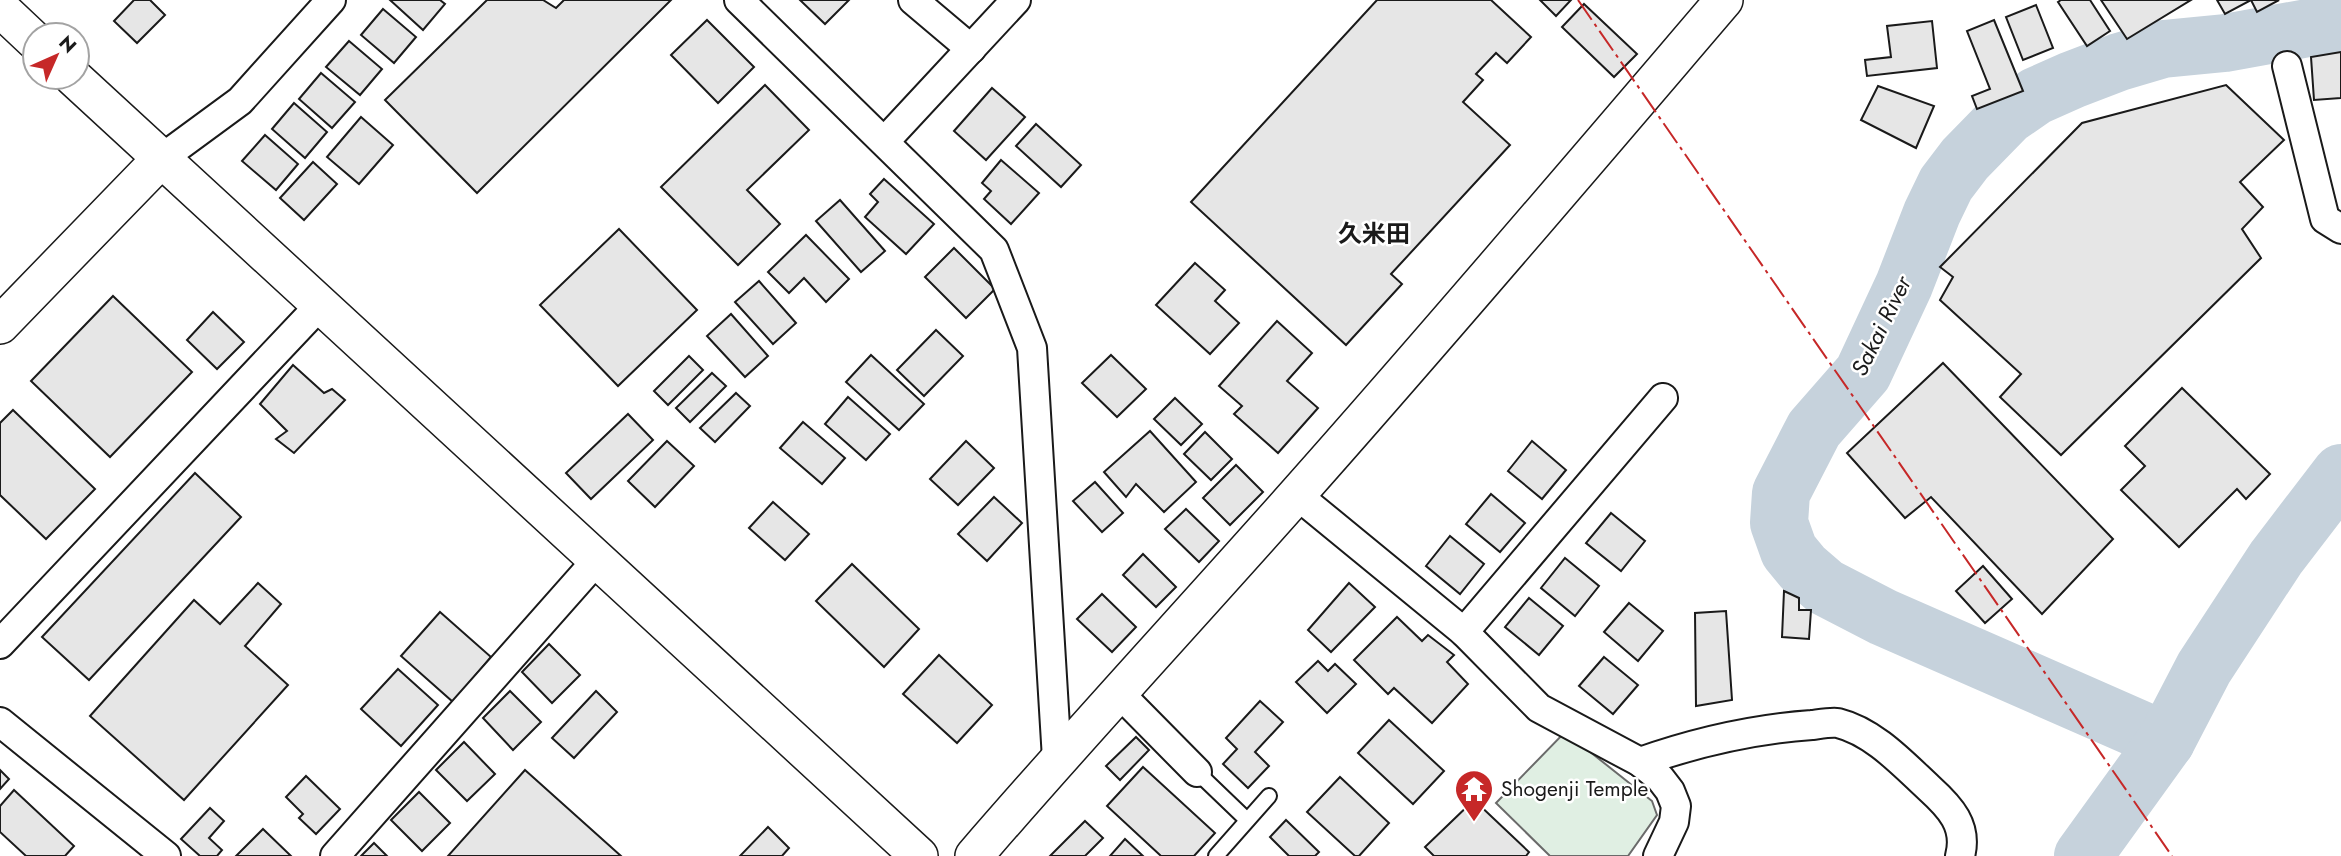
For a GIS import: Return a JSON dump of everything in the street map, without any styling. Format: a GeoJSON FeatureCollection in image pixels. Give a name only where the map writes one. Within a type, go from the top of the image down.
{"type":"FeatureCollection","features":[{"type":"Feature","properties":{"kind":"street"},"geometry":{"type":"LineString","coordinates":[[0,325],[161,159],[240,101],[331,0]]}},
{"type":"Feature","properties":{"kind":"street"},"geometry":{"type":"LineString","coordinates":[[739,0],[994,250],[1032,348],[1057,759]]}},
{"type":"Feature","properties":{"kind":"street"},"geometry":{"type":"LineString","coordinates":[[913,0],[971,48]]}},
{"type":"Feature","properties":{"kind":"street"},"geometry":{"type":"LineString","coordinates":[[885,141],[1016,0]]}},
{"type":"Feature","properties":{"kind":"street"},"geometry":{"type":"LineString","coordinates":[[974,856],[1057,759],[1297,495],[1724,0]]}},
{"type":"Feature","properties":{"kind":"street"},"geometry":{"type":"LineString","coordinates":[[0,8],[21,28]]}},
{"type":"Feature","properties":{"kind":"street"},"geometry":{"type":"LineString","coordinates":[[2287,66],[2325,219],[2341,229]]}},
{"type":"Feature","properties":{"kind":"street"},"geometry":{"type":"LineString","coordinates":[[88,91],[919,856]]}},
{"type":"Feature","properties":{"kind":"street"},"geometry":{"type":"LineString","coordinates":[[0,644],[321,304]]}},
{"type":"Feature","properties":{"kind":"street"},"geometry":{"type":"LineString","coordinates":[[1464,632],[1663,398]]}},
{"type":"Feature","properties":{"kind":"street"},"geometry":{"type":"LineString","coordinates":[[1297,495],[1464,632],[1539,708],[1640,762],[1660,778],[1670,791],[1675,806],[1674,822],[1658,856]]}},
{"type":"Feature","properties":{"kind":"street"},"geometry":{"type":"LineString","coordinates":[[335,856],[597,560]]}},
{"type":"Feature","properties":{"kind":"street"},"geometry":{"type":"LineString","coordinates":[[1118,692],[1197,772]]}},
{"type":"Feature","properties":{"kind":"street"},"geometry":{"type":"LineString","coordinates":[[0,722],[166,856]]}},
{"type":"Feature","properties":{"kind":"street"},"geometry":{"type":"LineString","coordinates":[[1640,762],[1677,749],[1782,727],[1837,723],[1869,737],[1898,759],[1947,805],[1961,827],[1963,845],[1960,856]]}},
{"type":"Feature","properties":{"kind":"lane"},"geometry":{"type":"LineString","coordinates":[[1197,772],[1247,820]]}},
{"type":"Feature","properties":{"kind":"lane"},"geometry":{"type":"LineString","coordinates":[[1216,856],[1269,796]]}},
{"type":"Feature","properties":{"kind":"green space"},"geometry":{"type":"Polygon","coordinates":[[[1565,732],[1652,801],[1657,815],[1628,856],[1550,856],[1496,803],[1565,732]]]}},
{"type":"Feature","properties":{"kind":"building"},"geometry":{"type":"Polygon","coordinates":[[[134,0],[150,0],[165,15],[137,43],[114,21],[134,0]]]}},
{"type":"Feature","properties":{"kind":"building"},"geometry":{"type":"Polygon","coordinates":[[[390,0],[440,0],[445,4],[423,30],[390,0]]]}},
{"type":"Feature","properties":{"kind":"building"},"geometry":{"type":"Polygon","coordinates":[[[487,0],[543,0],[556,8],[564,0],[671,0],[477,193],[385,100],[487,0]]]}},
{"type":"Feature","properties":{"kind":"building"},"geometry":{"type":"Polygon","coordinates":[[[800,0],[849,0],[825,24],[800,0]]]}},
{"type":"Feature","properties":{"kind":"building"},"geometry":{"type":"Polygon","coordinates":[[[1377,0],[1491,0],[1531,37],[1507,63],[1496,53],[1476,74],[1483,80],[1463,102],[1510,145],[1391,274],[1402,284],[1346,345],[1191,202],[1377,0]]]}},
{"type":"Feature","properties":{"kind":"building"},"geometry":{"type":"Polygon","coordinates":[[[1540,0],[1571,0],[1556,16],[1540,0]]]}},
{"type":"Feature","properties":{"kind":"building"},"geometry":{"type":"Polygon","coordinates":[[[2090,0],[2110,31],[2087,46],[2058,2],[2090,0]]]}},
{"type":"Feature","properties":{"kind":"building"},"geometry":{"type":"Polygon","coordinates":[[[2101,0],[2191,0],[2127,39],[2101,0]]]}},
{"type":"Feature","properties":{"kind":"building"},"geometry":{"type":"Polygon","coordinates":[[[2217,0],[2251,0],[2225,14],[2217,0]]]}},
{"type":"Feature","properties":{"kind":"building"},"geometry":{"type":"Polygon","coordinates":[[[2251,0],[2279,0],[2257,12],[2251,0]]]}},
{"type":"Feature","properties":{"kind":"building"},"geometry":{"type":"Polygon","coordinates":[[[1584,4],[1637,54],[1614,77],[1562,27],[1584,4]]]}},
{"type":"Feature","properties":{"kind":"building"},"geometry":{"type":"Polygon","coordinates":[[[2036,5],[2053,48],[2023,60],[2006,17],[2036,5]]]}},
{"type":"Feature","properties":{"kind":"building"},"geometry":{"type":"Polygon","coordinates":[[[383,9],[416,37],[394,63],[361,35],[383,9]]]}},
{"type":"Feature","properties":{"kind":"building"},"geometry":{"type":"Polygon","coordinates":[[[707,20],[754,67],[718,103],[671,55],[707,20]]]}},
{"type":"Feature","properties":{"kind":"building"},"geometry":{"type":"Polygon","coordinates":[[[1994,20],[2023,91],[1977,109],[1972,96],[1990,89],[1967,31],[1994,20]]]}},
{"type":"Feature","properties":{"kind":"building"},"geometry":{"type":"Polygon","coordinates":[[[1932,21],[1937,68],[1867,76],[1865,60],[1891,57],[1887,26],[1932,21]]]}},
{"type":"Feature","properties":{"kind":"building"},"geometry":{"type":"Polygon","coordinates":[[[349,41],[382,69],[360,95],[326,67],[349,41]]]}},
{"type":"Feature","properties":{"kind":"building"},"geometry":{"type":"Polygon","coordinates":[[[2341,52],[2341,98],[2314,100],[2311,57],[2341,52]]]}},
{"type":"Feature","properties":{"kind":"building"},"geometry":{"type":"Polygon","coordinates":[[[321,73],[355,102],[332,128],[299,99],[321,73]]]}},
{"type":"Feature","properties":{"kind":"building"},"geometry":{"type":"Polygon","coordinates":[[[765,85],[809,130],[747,190],[780,224],[738,265],[661,187],[765,85]]]}},
{"type":"Feature","properties":{"kind":"building"},"geometry":{"type":"Polygon","coordinates":[[[2226,85],[2284,140],[2240,182],[2263,207],[2242,229],[2261,258],[2061,455],[2000,397],[2021,374],[1940,300],[1953,277],[1940,267],[2082,123],[2226,85]]]}},
{"type":"Feature","properties":{"kind":"building"},"geometry":{"type":"Polygon","coordinates":[[[1878,86],[1934,106],[1916,148],[1861,120],[1878,86]]]}},
{"type":"Feature","properties":{"kind":"building"},"geometry":{"type":"Polygon","coordinates":[[[992,88],[1025,117],[986,160],[954,131],[992,88]]]}},
{"type":"Feature","properties":{"kind":"building"},"geometry":{"type":"Polygon","coordinates":[[[294,103],[327,132],[305,158],[272,129],[294,103]]]}},
{"type":"Feature","properties":{"kind":"building"},"geometry":{"type":"Polygon","coordinates":[[[361,117],[393,145],[359,184],[327,157],[361,117]]]}},
{"type":"Feature","properties":{"kind":"building"},"geometry":{"type":"Polygon","coordinates":[[[1036,124],[1081,165],[1061,187],[1016,146],[1036,124]]]}},
{"type":"Feature","properties":{"kind":"building"},"geometry":{"type":"Polygon","coordinates":[[[265,135],[298,164],[276,190],[242,161],[265,135]]]}},
{"type":"Feature","properties":{"kind":"building"},"geometry":{"type":"Polygon","coordinates":[[[1001,160],[1039,193],[1011,224],[984,199],[991,191],[982,183],[1001,160]]]}},
{"type":"Feature","properties":{"kind":"building"},"geometry":{"type":"Polygon","coordinates":[[[313,162],[337,184],[304,220],[280,198],[313,162]]]}},
{"type":"Feature","properties":{"kind":"building"},"geometry":{"type":"Polygon","coordinates":[[[884,179],[934,224],[906,254],[865,217],[878,202],[870,194],[884,179]]]}},
{"type":"Feature","properties":{"kind":"building"},"geometry":{"type":"Polygon","coordinates":[[[840,200],[885,251],[861,272],[816,221],[840,200]]]}},
{"type":"Feature","properties":{"kind":"building"},"geometry":{"type":"Polygon","coordinates":[[[619,229],[697,310],[618,386],[540,305],[619,229]]]}},
{"type":"Feature","properties":{"kind":"building"},"geometry":{"type":"Polygon","coordinates":[[[806,235],[849,279],[826,302],[804,278],[789,293],[768,272],[806,235]]]}},
{"type":"Feature","properties":{"kind":"building"},"geometry":{"type":"Polygon","coordinates":[[[954,248],[995,289],[966,318],[925,277],[954,248]]]}},
{"type":"Feature","properties":{"kind":"building"},"geometry":{"type":"Polygon","coordinates":[[[1195,263],[1225,290],[1215,301],[1239,323],[1210,354],[1156,305],[1195,263]]]}},
{"type":"Feature","properties":{"kind":"building"},"geometry":{"type":"Polygon","coordinates":[[[759,281],[796,323],[773,344],[735,302],[759,281]]]}},
{"type":"Feature","properties":{"kind":"building"},"geometry":{"type":"Polygon","coordinates":[[[113,296],[192,372],[110,457],[31,381],[113,296]]]}},
{"type":"Feature","properties":{"kind":"building"},"geometry":{"type":"Polygon","coordinates":[[[213,312],[244,342],[217,369],[187,340],[213,312]]]}},
{"type":"Feature","properties":{"kind":"building"},"geometry":{"type":"Polygon","coordinates":[[[731,314],[768,356],[745,377],[707,336],[731,314]]]}},
{"type":"Feature","properties":{"kind":"building"},"geometry":{"type":"Polygon","coordinates":[[[1277,321],[1312,353],[1287,381],[1318,408],[1278,453],[1234,414],[1242,406],[1219,386],[1277,321]]]}},
{"type":"Feature","properties":{"kind":"building"},"geometry":{"type":"Polygon","coordinates":[[[936,330],[963,356],[924,396],[897,370],[936,330]]]}},
{"type":"Feature","properties":{"kind":"building"},"geometry":{"type":"Polygon","coordinates":[[[871,355],[924,404],[899,430],[846,382],[871,355]]]}},
{"type":"Feature","properties":{"kind":"building"},"geometry":{"type":"Polygon","coordinates":[[[1111,355],[1146,389],[1117,417],[1082,383],[1111,355]]]}},
{"type":"Feature","properties":{"kind":"building"},"geometry":{"type":"Polygon","coordinates":[[[689,356],[703,370],[668,405],[654,391],[689,356]]]}},
{"type":"Feature","properties":{"kind":"building"},"geometry":{"type":"Polygon","coordinates":[[[1943,363],[2113,539],[2042,614],[1931,497],[1905,518],[1847,453],[1943,363]]]}},
{"type":"Feature","properties":{"kind":"building"},"geometry":{"type":"Polygon","coordinates":[[[293,365],[324,393],[332,389],[345,400],[294,453],[276,439],[287,431],[260,404],[293,365]]]}},
{"type":"Feature","properties":{"kind":"building"},"geometry":{"type":"Polygon","coordinates":[[[712,373],[726,386],[690,422],[676,408],[712,373]]]}},
{"type":"Feature","properties":{"kind":"building"},"geometry":{"type":"Polygon","coordinates":[[[2182,388],[2270,474],[2246,499],[2237,489],[2179,547],[2121,490],[2145,466],[2125,446],[2182,388]]]}},
{"type":"Feature","properties":{"kind":"building"},"geometry":{"type":"Polygon","coordinates":[[[736,393],[750,406],[715,442],[700,428],[736,393]]]}},
{"type":"Feature","properties":{"kind":"building"},"geometry":{"type":"Polygon","coordinates":[[[848,397],[890,434],[866,460],[825,424],[848,397]]]}},
{"type":"Feature","properties":{"kind":"building"},"geometry":{"type":"Polygon","coordinates":[[[1175,398],[1202,424],[1181,445],[1154,419],[1175,398]]]}},
{"type":"Feature","properties":{"kind":"building"},"geometry":{"type":"Polygon","coordinates":[[[13,410],[95,489],[46,539],[0,495],[0,423],[13,410]]]}},
{"type":"Feature","properties":{"kind":"building"},"geometry":{"type":"Polygon","coordinates":[[[628,414],[653,440],[591,499],[566,473],[628,414]]]}},
{"type":"Feature","properties":{"kind":"building"},"geometry":{"type":"Polygon","coordinates":[[[803,422],[845,458],[822,484],[780,448],[803,422]]]}},
{"type":"Feature","properties":{"kind":"building"},"geometry":{"type":"Polygon","coordinates":[[[1150,431],[1196,482],[1164,512],[1136,484],[1126,497],[1104,472],[1150,431]]]}},
{"type":"Feature","properties":{"kind":"building"},"geometry":{"type":"Polygon","coordinates":[[[1205,432],[1232,459],[1211,480],[1184,454],[1205,432]]]}},
{"type":"Feature","properties":{"kind":"building"},"geometry":{"type":"Polygon","coordinates":[[[667,441],[694,466],[655,507],[628,481],[667,441]]]}},
{"type":"Feature","properties":{"kind":"building"},"geometry":{"type":"Polygon","coordinates":[[[966,441],[994,468],[958,505],[930,479],[966,441]]]}},
{"type":"Feature","properties":{"kind":"building"},"geometry":{"type":"Polygon","coordinates":[[[1532,441],[1566,470],[1542,499],[1508,471],[1532,441]]]}},
{"type":"Feature","properties":{"kind":"building"},"geometry":{"type":"Polygon","coordinates":[[[1236,465],[1263,492],[1230,525],[1203,498],[1236,465]]]}},
{"type":"Feature","properties":{"kind":"building"},"geometry":{"type":"Polygon","coordinates":[[[195,473],[241,517],[89,680],[42,637],[195,473]]]}},
{"type":"Feature","properties":{"kind":"building"},"geometry":{"type":"Polygon","coordinates":[[[1095,482],[1123,513],[1102,532],[1073,501],[1095,482]]]}},
{"type":"Feature","properties":{"kind":"building"},"geometry":{"type":"Polygon","coordinates":[[[1491,494],[1525,523],[1500,552],[1466,524],[1491,494]]]}},
{"type":"Feature","properties":{"kind":"building"},"geometry":{"type":"Polygon","coordinates":[[[994,497],[1022,523],[987,561],[958,534],[994,497]]]}},
{"type":"Feature","properties":{"kind":"building"},"geometry":{"type":"Polygon","coordinates":[[[773,502],[809,534],[785,560],[749,528],[773,502]]]}},
{"type":"Feature","properties":{"kind":"building"},"geometry":{"type":"Polygon","coordinates":[[[1186,509],[1219,541],[1199,562],[1165,529],[1186,509]]]}},
{"type":"Feature","properties":{"kind":"building"},"geometry":{"type":"Polygon","coordinates":[[[1611,513],[1645,541],[1621,571],[1586,543],[1611,513]]]}},
{"type":"Feature","properties":{"kind":"building"},"geometry":{"type":"Polygon","coordinates":[[[1450,536],[1484,564],[1460,594],[1426,566],[1450,536]]]}},
{"type":"Feature","properties":{"kind":"building"},"geometry":{"type":"Polygon","coordinates":[[[1143,554],[1176,587],[1156,607],[1123,575],[1143,554]]]}},
{"type":"Feature","properties":{"kind":"building"},"geometry":{"type":"Polygon","coordinates":[[[1565,558],[1599,586],[1575,616],[1541,588],[1565,558]]]}},
{"type":"Feature","properties":{"kind":"building"},"geometry":{"type":"Polygon","coordinates":[[[852,564],[919,629],[884,667],[816,601],[852,564]]]}},
{"type":"Feature","properties":{"kind":"building"},"geometry":{"type":"Polygon","coordinates":[[[1983,566],[2012,599],[1985,623],[1956,591],[1983,566]]]}},
{"type":"Feature","properties":{"kind":"building"},"geometry":{"type":"Polygon","coordinates":[[[258,583],[281,604],[245,646],[288,685],[184,800],[90,716],[194,600],[220,624],[258,583]]]}},
{"type":"Feature","properties":{"kind":"building"},"geometry":{"type":"Polygon","coordinates":[[[1349,583],[1375,607],[1331,652],[1308,630],[1349,583]]]}},
{"type":"Feature","properties":{"kind":"building"},"geometry":{"type":"Polygon","coordinates":[[[1784,591],[1799,598],[1799,610],[1811,610],[1809,639],[1782,637],[1784,591]]]}},
{"type":"Feature","properties":{"kind":"building"},"geometry":{"type":"Polygon","coordinates":[[[1102,594],[1136,627],[1112,652],[1077,619],[1102,594]]]}},
{"type":"Feature","properties":{"kind":"building"},"geometry":{"type":"Polygon","coordinates":[[[1529,598],[1563,626],[1539,655],[1505,627],[1529,598]]]}},
{"type":"Feature","properties":{"kind":"building"},"geometry":{"type":"Polygon","coordinates":[[[1629,603],[1663,631],[1638,661],[1604,632],[1629,603]]]}},
{"type":"Feature","properties":{"kind":"building"},"geometry":{"type":"Polygon","coordinates":[[[1726,611],[1732,700],[1696,706],[1695,613],[1726,611]]]}},
{"type":"Feature","properties":{"kind":"building"},"geometry":{"type":"Polygon","coordinates":[[[440,612],[491,657],[453,702],[401,656],[440,612]]]}},
{"type":"Feature","properties":{"kind":"building"},"geometry":{"type":"Polygon","coordinates":[[[1397,617],[1422,641],[1428,635],[1454,655],[1447,662],[1468,684],[1432,723],[1394,688],[1388,694],[1354,660],[1397,617]]]}},
{"type":"Feature","properties":{"kind":"building"},"geometry":{"type":"Polygon","coordinates":[[[549,644],[580,675],[552,703],[522,672],[549,644]]]}},
{"type":"Feature","properties":{"kind":"building"},"geometry":{"type":"Polygon","coordinates":[[[939,655],[992,705],[957,743],[903,694],[939,655]]]}},
{"type":"Feature","properties":{"kind":"building"},"geometry":{"type":"Polygon","coordinates":[[[1604,657],[1638,685],[1613,714],[1579,686],[1604,657]]]}},
{"type":"Feature","properties":{"kind":"building"},"geometry":{"type":"Polygon","coordinates":[[[1318,661],[1328,671],[1335,664],[1356,684],[1327,713],[1296,682],[1318,661]]]}},
{"type":"Feature","properties":{"kind":"building"},"geometry":{"type":"Polygon","coordinates":[[[398,669],[438,705],[401,746],[361,709],[398,669]]]}},
{"type":"Feature","properties":{"kind":"building"},"geometry":{"type":"Polygon","coordinates":[[[510,691],[541,722],[513,750],[483,718],[510,691]]]}},
{"type":"Feature","properties":{"kind":"building"},"geometry":{"type":"Polygon","coordinates":[[[596,691],[617,712],[574,758],[552,738],[596,691]]]}},
{"type":"Feature","properties":{"kind":"building"},"geometry":{"type":"Polygon","coordinates":[[[1260,701],[1283,722],[1255,752],[1269,766],[1248,788],[1223,764],[1237,749],[1226,738],[1260,701]]]}},
{"type":"Feature","properties":{"kind":"building"},"geometry":{"type":"Polygon","coordinates":[[[1389,720],[1444,771],[1413,804],[1358,753],[1389,720]]]}},
{"type":"Feature","properties":{"kind":"building"},"geometry":{"type":"Polygon","coordinates":[[[1136,737],[1149,750],[1120,780],[1106,766],[1136,737]]]}},
{"type":"Feature","properties":{"kind":"building"},"geometry":{"type":"Polygon","coordinates":[[[464,742],[495,774],[467,801],[436,770],[464,742]]]}},
{"type":"Feature","properties":{"kind":"building"},"geometry":{"type":"Polygon","coordinates":[[[1143,767],[1215,833],[1194,856],[1161,856],[1107,806],[1143,767]]]}},
{"type":"Feature","properties":{"kind":"building"},"geometry":{"type":"Polygon","coordinates":[[[0,770],[9,779],[0,789],[0,770]]]}},
{"type":"Feature","properties":{"kind":"building"},"geometry":{"type":"Polygon","coordinates":[[[525,770],[621,856],[448,856],[525,770]]]}},
{"type":"Feature","properties":{"kind":"building"},"geometry":{"type":"Polygon","coordinates":[[[306,776],[340,809],[316,834],[299,818],[303,814],[286,797],[306,776]]]}},
{"type":"Feature","properties":{"kind":"building"},"geometry":{"type":"Polygon","coordinates":[[[1340,777],[1389,823],[1359,856],[1355,856],[1307,812],[1340,777]]]}},
{"type":"Feature","properties":{"kind":"building"},"geometry":{"type":"Polygon","coordinates":[[[14,790],[74,846],[65,856],[26,856],[0,832],[0,806],[14,790]]]}},
{"type":"Feature","properties":{"kind":"building"},"geometry":{"type":"Polygon","coordinates":[[[419,792],[450,823],[422,851],[391,820],[419,792]]]}},
{"type":"Feature","properties":{"kind":"building","name":"Shogenji Temple"},"geometry":{"type":"Polygon","coordinates":[[[1474,800],[1529,852],[1526,856],[1434,856],[1425,847],[1474,800]]]}},
{"type":"Feature","properties":{"kind":"building"},"geometry":{"type":"Polygon","coordinates":[[[210,808],[224,821],[209,838],[222,850],[217,856],[200,856],[181,839],[210,808]]]}},
{"type":"Feature","properties":{"kind":"building"},"geometry":{"type":"Polygon","coordinates":[[[1286,820],[1319,852],[1315,856],[1289,856],[1270,837],[1286,820]]]}},
{"type":"Feature","properties":{"kind":"building"},"geometry":{"type":"Polygon","coordinates":[[[1085,821],[1103,838],[1085,856],[1050,856],[1085,821]]]}},
{"type":"Feature","properties":{"kind":"building"},"geometry":{"type":"Polygon","coordinates":[[[768,827],[789,848],[782,856],[740,856],[768,827]]]}},
{"type":"Feature","properties":{"kind":"building"},"geometry":{"type":"Polygon","coordinates":[[[263,829],[291,856],[236,856],[263,829]]]}},
{"type":"Feature","properties":{"kind":"building"},"geometry":{"type":"Polygon","coordinates":[[[1125,839],[1143,856],[1110,856],[1125,839]]]}},
{"type":"Feature","properties":{"kind":"building"},"geometry":{"type":"Polygon","coordinates":[[[374,843],[387,856],[361,856],[374,843]]]}},
{"type":"Feature","properties":{"kind":"waterway","name":"Sakai River"},"geometry":{"type":"LineString","coordinates":[[2166,741],[1883,617],[1825,587],[1803,568],[1789,551],[1779,523],[1781,493],[1814,429],[1863,373],[1904,285],[1946,184],[1965,159],[2007,116],[2036,96],[2072,80],[2163,49],[2225,43],[2341,22]]}},
{"type":"Feature","properties":{"kind":"waterway","name":"Sakai River"},"geometry":{"type":"LineString","coordinates":[[2083,856],[2166,741],[2204,668],[2276,558],[2341,473]]}},
{"type":"Feature","properties":{"kind":"power"},"geometry":{"type":"LineString","coordinates":[[1578,0],[2172,856]]}},
{"type":"Feature","properties":{"kind":"place","name":"Shogenji Temple"},"geometry":{"type":"Point","coordinates":[1474,823]}},
{"type":"Feature","properties":{"kind":"district","name":"久米田"},"geometry":{"type":"Point","coordinates":[1374,234]}}]}
